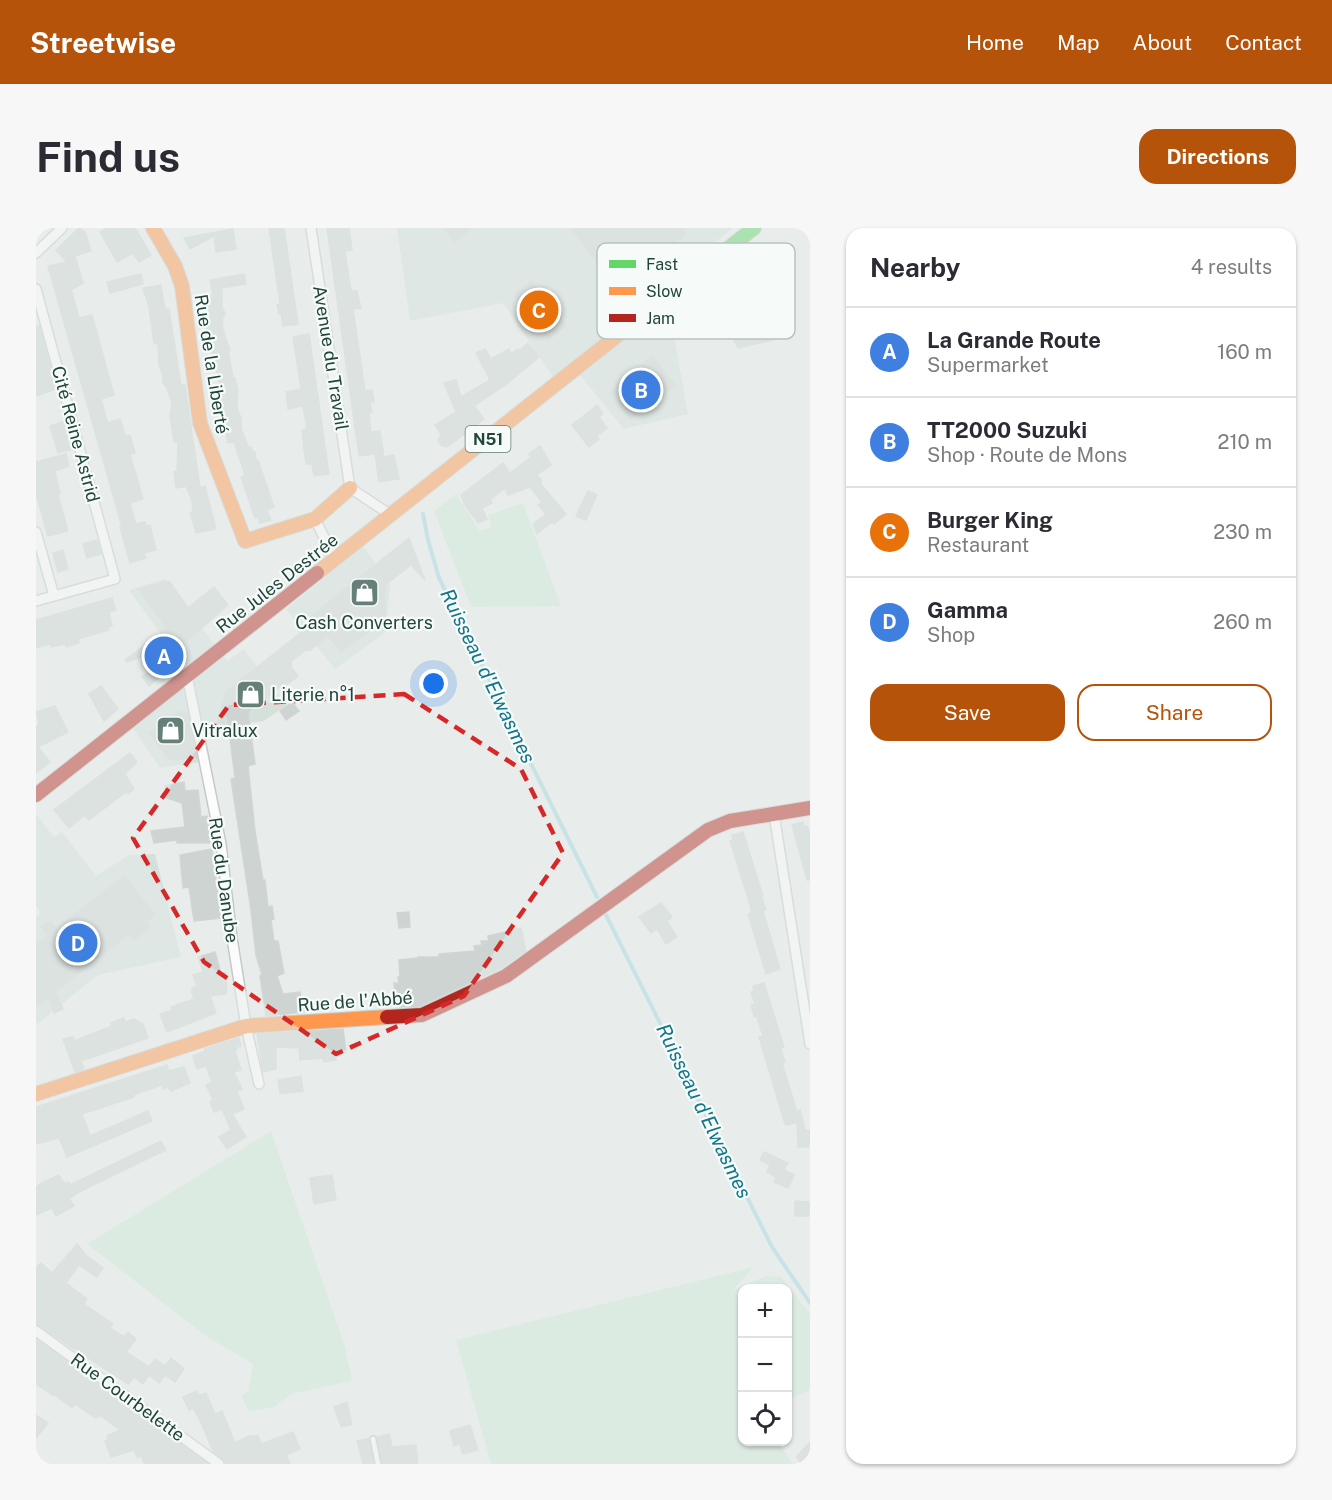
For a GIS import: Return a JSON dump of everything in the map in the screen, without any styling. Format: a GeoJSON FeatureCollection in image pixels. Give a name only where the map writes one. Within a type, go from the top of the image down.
{"type":"FeatureCollection","features":[{"type":"Feature","properties":{"kind":"street"},"geometry":{"type":"LineString","coordinates":[[36,253],[62,228]]}},
{"type":"Feature","properties":{"kind":"street","name":"Rue de la Liberté"},"geometry":{"type":"LineString","coordinates":[[153,228],[175,266],[182,285],[200,423],[244,541],[315,519]]}},
{"type":"Feature","properties":{"kind":"street","name":"Avenue du Travail"},"geometry":{"type":"LineString","coordinates":[[311,228],[350,488]]}},
{"type":"Feature","properties":{"kind":"street","name":"Rue Jules Destrée"},"geometry":{"type":"LineString","coordinates":[[735,243],[754,228]]}},
{"type":"Feature","properties":{"kind":"street","name":"Cité Reine Astrid"},"geometry":{"type":"LineString","coordinates":[[36,289],[115,579],[54,596]]}},
{"type":"Feature","properties":{"kind":"street","name":"Rue Jules Destrée"},"geometry":{"type":"LineString","coordinates":[[36,795],[614,339]]}},
{"type":"Feature","properties":{"kind":"street"},"geometry":{"type":"LineString","coordinates":[[335,560],[315,519],[350,488],[391,515]]}},
{"type":"Feature","properties":{"kind":"street"},"geometry":{"type":"LineString","coordinates":[[36,532],[54,596],[36,601]]}},
{"type":"Feature","properties":{"kind":"street","name":"Rue du Danube"},"geometry":{"type":"LineString","coordinates":[[187,676],[221,844],[232,938],[246,1026],[259,1084]]}},
{"type":"Feature","properties":{"kind":"street","name":"Rue de l'Abbé"},"geometry":{"type":"LineString","coordinates":[[36,1094],[246,1026],[422,1015],[506,976],[698,835],[730,821],[810,808]]}},
{"type":"Feature","properties":{"kind":"street"},"geometry":{"type":"LineString","coordinates":[[774,814],[806,982],[810,1044]]}},
{"type":"Feature","properties":{"kind":"street","name":"Rue Courbelette"},"geometry":{"type":"LineString","coordinates":[[36,1330],[219,1464]]}},
{"type":"Feature","properties":{"kind":"lane"},"geometry":{"type":"LineString","coordinates":[[373,1439],[378,1464]]}},
{"type":"Feature","properties":{"kind":"highlighted area"},"geometry":{"type":"Polygon","coordinates":[[[404,694],[521,769],[563,853],[464,996],[336,1054],[204,962],[133,838],[229,705],[404,694]]]}},
{"type":"Feature","properties":{"kind":"shaded area"},"geometry":{"type":"Polygon","coordinates":[[[397,228],[733,228],[714,243],[597,243],[597,339],[675,339],[688,414],[624,429],[576,370],[555,380],[503,303],[410,321],[397,228]]]}},
{"type":"Feature","properties":{"kind":"shaded area"},"geometry":{"type":"Polygon","coordinates":[[[363,546],[390,585],[386,632],[335,669],[286,609],[363,546]]]}},
{"type":"Feature","properties":{"kind":"shaded area"},"geometry":{"type":"Polygon","coordinates":[[[165,579],[227,661],[244,649],[286,705],[264,721],[195,730],[200,762],[160,768],[130,724],[176,690],[148,649],[163,637],[129,590],[165,579]]]}},
{"type":"Feature","properties":{"kind":"shaded area"},"geometry":{"type":"Polygon","coordinates":[[[36,814],[54,837],[62,832],[96,876],[129,855],[155,854],[181,957],[98,975],[36,1025],[36,917],[41,913],[36,906],[36,814]]]}},
{"type":"Feature","properties":{"kind":"green space"},"geometry":{"type":"Polygon","coordinates":[[[456,494],[480,531],[491,527],[488,515],[523,503],[561,606],[471,607],[434,511],[456,494]]]}},
{"type":"Feature","properties":{"kind":"green space"},"geometry":{"type":"Polygon","coordinates":[[[271,1131],[345,1347],[352,1381],[291,1394],[274,1407],[249,1412],[241,1395],[248,1392],[253,1364],[206,1336],[87,1244],[271,1131]]]}},
{"type":"Feature","properties":{"kind":"green space"},"geometry":{"type":"Polygon","coordinates":[[[754,1267],[733,1290],[738,1288],[738,1446],[781,1446],[792,1464],[491,1464],[456,1340],[754,1267]]]}},
{"type":"Feature","properties":{"kind":"green space"},"geometry":{"type":"Polygon","coordinates":[[[766,1276],[781,1277],[786,1284],[747,1284],[766,1276]]]}},
{"type":"Feature","properties":{"kind":"green space"},"geometry":{"type":"Polygon","coordinates":[[[792,1291],[810,1314],[810,1390],[792,1398],[792,1291]]]}},
{"type":"Feature","properties":{"kind":"building"},"geometry":{"type":"Polygon","coordinates":[[[79,228],[85,232],[91,251],[75,256],[83,283],[66,293],[72,292],[79,318],[92,315],[114,395],[101,399],[108,423],[120,419],[125,436],[130,435],[135,453],[130,454],[143,499],[130,503],[136,524],[145,522],[146,526],[150,525],[156,550],[144,553],[146,558],[130,563],[120,527],[122,527],[48,266],[67,262],[56,250],[79,228]]]}},
{"type":"Feature","properties":{"kind":"building"},"geometry":{"type":"Polygon","coordinates":[[[107,228],[135,228],[151,255],[139,262],[133,253],[117,262],[100,232],[107,228]]]}},
{"type":"Feature","properties":{"kind":"building"},"geometry":{"type":"Polygon","coordinates":[[[269,228],[284,228],[298,324],[283,326],[281,314],[279,314],[277,305],[280,304],[269,228]]]}},
{"type":"Feature","properties":{"kind":"building"},"geometry":{"type":"Polygon","coordinates":[[[327,228],[349,228],[352,250],[345,251],[351,291],[357,291],[361,308],[353,309],[365,391],[372,390],[374,402],[370,402],[371,432],[380,431],[384,457],[394,455],[399,479],[379,482],[375,454],[359,456],[327,228]]]}},
{"type":"Feature","properties":{"kind":"building"},"geometry":{"type":"Polygon","coordinates":[[[444,228],[472,228],[455,242],[444,228]]]}},
{"type":"Feature","properties":{"kind":"building"},"geometry":{"type":"Polygon","coordinates":[[[571,228],[682,228],[686,234],[675,243],[597,243],[597,262],[571,228]]]}},
{"type":"Feature","properties":{"kind":"building"},"geometry":{"type":"Polygon","coordinates":[[[233,229],[236,249],[216,252],[214,236],[190,249],[184,238],[233,229]]]}},
{"type":"Feature","properties":{"kind":"building"},"geometry":{"type":"Polygon","coordinates":[[[141,274],[143,284],[110,293],[107,282],[141,274]]]}},
{"type":"Feature","properties":{"kind":"building"},"geometry":{"type":"Polygon","coordinates":[[[244,274],[246,284],[222,288],[222,307],[225,313],[222,320],[230,350],[228,351],[233,378],[235,378],[238,390],[237,408],[241,418],[241,429],[249,448],[251,447],[255,452],[256,461],[258,460],[274,507],[267,510],[271,520],[260,523],[258,517],[255,518],[241,477],[245,475],[234,442],[228,443],[219,400],[223,399],[205,323],[209,322],[204,297],[213,295],[210,280],[244,274]]]}},
{"type":"Feature","properties":{"kind":"building"},"geometry":{"type":"Polygon","coordinates":[[[532,281],[566,325],[548,340],[514,295],[532,281]]]}},
{"type":"Feature","properties":{"kind":"building"},"geometry":{"type":"Polygon","coordinates":[[[161,285],[165,310],[169,309],[181,385],[185,385],[200,488],[205,486],[216,529],[196,533],[190,513],[193,512],[192,501],[186,486],[176,488],[174,472],[177,471],[178,441],[174,442],[170,416],[172,403],[163,383],[158,343],[154,344],[149,307],[143,288],[161,285]]]}},
{"type":"Feature","properties":{"kind":"building"},"geometry":{"type":"Polygon","coordinates":[[[36,326],[39,326],[56,389],[36,396],[36,326]]]}},
{"type":"Feature","properties":{"kind":"building"},"geometry":{"type":"Polygon","coordinates":[[[309,334],[329,474],[314,476],[312,464],[306,464],[302,430],[307,429],[303,406],[288,409],[286,392],[301,389],[293,337],[309,334]]]}},
{"type":"Feature","properties":{"kind":"building"},"geometry":{"type":"Polygon","coordinates":[[[734,339],[777,339],[738,348],[734,339]]]}},
{"type":"Feature","properties":{"kind":"building"},"geometry":{"type":"Polygon","coordinates":[[[528,343],[539,357],[504,386],[474,406],[484,419],[447,447],[442,446],[438,441],[441,434],[435,425],[456,412],[444,383],[456,380],[461,397],[490,380],[476,353],[485,349],[491,359],[509,349],[511,354],[518,349],[519,351],[528,343]]]}},
{"type":"Feature","properties":{"kind":"building"},"geometry":{"type":"Polygon","coordinates":[[[652,356],[675,385],[631,420],[610,393],[617,387],[616,385],[652,356]]]}},
{"type":"Feature","properties":{"kind":"building"},"geometry":{"type":"Polygon","coordinates":[[[597,405],[603,414],[599,417],[607,428],[589,447],[572,425],[597,405]]]}},
{"type":"Feature","properties":{"kind":"building"},"geometry":{"type":"Polygon","coordinates":[[[65,421],[73,449],[58,453],[50,426],[65,421]]]}},
{"type":"Feature","properties":{"kind":"building"},"geometry":{"type":"Polygon","coordinates":[[[540,446],[551,465],[537,475],[542,481],[540,483],[566,514],[537,534],[533,524],[546,514],[538,505],[542,502],[530,487],[508,495],[505,488],[490,500],[492,503],[482,508],[487,519],[478,523],[461,495],[503,463],[510,473],[531,457],[529,454],[540,446]]]}},
{"type":"Feature","properties":{"kind":"building"},"geometry":{"type":"Polygon","coordinates":[[[66,454],[69,466],[55,471],[60,494],[58,495],[68,531],[48,536],[36,494],[36,462],[66,454]]]}},
{"type":"Feature","properties":{"kind":"building"},"geometry":{"type":"Polygon","coordinates":[[[588,491],[597,495],[586,520],[576,516],[588,491]]]}},
{"type":"Feature","properties":{"kind":"building"},"geometry":{"type":"Polygon","coordinates":[[[409,538],[425,580],[411,565],[385,585],[385,619],[341,652],[328,636],[309,651],[306,650],[290,662],[298,676],[286,685],[285,683],[248,712],[255,764],[248,766],[255,831],[268,907],[272,906],[274,941],[278,941],[284,973],[277,976],[283,994],[300,992],[304,1012],[266,1016],[260,976],[262,975],[256,955],[231,779],[235,778],[227,714],[220,712],[226,692],[315,621],[311,616],[409,538]]]}},
{"type":"Feature","properties":{"kind":"building"},"geometry":{"type":"Polygon","coordinates":[[[97,540],[101,554],[87,558],[83,544],[97,540]]]}},
{"type":"Feature","properties":{"kind":"building"},"geometry":{"type":"Polygon","coordinates":[[[63,550],[68,569],[58,572],[53,553],[63,550]]]}},
{"type":"Feature","properties":{"kind":"building"},"geometry":{"type":"Polygon","coordinates":[[[169,581],[188,608],[214,587],[228,605],[179,648],[185,656],[149,686],[142,677],[151,670],[142,659],[147,655],[126,662],[125,660],[167,629],[139,589],[169,581]]]}},
{"type":"Feature","properties":{"kind":"building"},"geometry":{"type":"Polygon","coordinates":[[[112,598],[116,610],[109,612],[112,626],[108,627],[109,630],[78,639],[79,643],[66,647],[65,644],[51,647],[50,644],[36,648],[36,620],[112,598]]]}},
{"type":"Feature","properties":{"kind":"building"},"geometry":{"type":"Polygon","coordinates":[[[101,686],[118,709],[104,721],[89,694],[101,686]]]}},
{"type":"Feature","properties":{"kind":"building"},"geometry":{"type":"Polygon","coordinates":[[[292,702],[299,711],[286,720],[280,711],[292,702]]]}},
{"type":"Feature","properties":{"kind":"building"},"geometry":{"type":"Polygon","coordinates":[[[55,706],[68,732],[38,747],[50,762],[36,773],[36,726],[39,725],[36,712],[55,706]]]}},
{"type":"Feature","properties":{"kind":"building"},"geometry":{"type":"Polygon","coordinates":[[[180,711],[188,714],[197,757],[174,760],[168,758],[149,733],[180,711]]]}},
{"type":"Feature","properties":{"kind":"building"},"geometry":{"type":"Polygon","coordinates":[[[130,753],[137,762],[125,774],[134,789],[128,794],[126,792],[89,820],[85,815],[69,828],[54,810],[130,753]]]}},
{"type":"Feature","properties":{"kind":"building"},"geometry":{"type":"Polygon","coordinates":[[[184,782],[185,791],[198,790],[201,817],[207,816],[211,843],[177,843],[177,840],[154,843],[151,831],[185,827],[182,803],[164,797],[165,786],[184,782]]]}},
{"type":"Feature","properties":{"kind":"building"},"geometry":{"type":"Polygon","coordinates":[[[803,822],[810,834],[810,880],[807,880],[792,825],[803,822]]]}},
{"type":"Feature","properties":{"kind":"building"},"geometry":{"type":"Polygon","coordinates":[[[743,832],[763,896],[761,896],[766,910],[763,911],[780,969],[766,974],[748,914],[751,913],[751,908],[730,841],[733,840],[732,835],[743,832]]]}},
{"type":"Feature","properties":{"kind":"building"},"geometry":{"type":"Polygon","coordinates":[[[212,849],[221,918],[194,921],[189,887],[183,888],[180,855],[212,849]]]}},
{"type":"Feature","properties":{"kind":"building"},"geometry":{"type":"Polygon","coordinates":[[[124,876],[155,915],[146,922],[150,927],[134,940],[129,934],[56,991],[63,1009],[54,1013],[49,997],[36,1007],[36,945],[49,936],[42,927],[50,921],[56,929],[124,876]]]}},
{"type":"Feature","properties":{"kind":"building"},"geometry":{"type":"Polygon","coordinates":[[[661,903],[672,917],[667,921],[677,937],[666,944],[657,929],[651,933],[639,917],[661,903]]]}},
{"type":"Feature","properties":{"kind":"building"},"geometry":{"type":"Polygon","coordinates":[[[409,912],[410,927],[399,928],[397,913],[409,912]]]}},
{"type":"Feature","properties":{"kind":"building"},"geometry":{"type":"Polygon","coordinates":[[[521,928],[526,951],[501,968],[420,1006],[400,1007],[394,983],[399,983],[399,960],[475,951],[474,946],[482,945],[481,941],[489,941],[488,936],[521,928]]]}},
{"type":"Feature","properties":{"kind":"building"},"geometry":{"type":"Polygon","coordinates":[[[215,952],[221,974],[225,973],[227,988],[226,994],[210,996],[216,1013],[167,1032],[160,1014],[172,1010],[171,1007],[194,999],[191,991],[197,986],[193,975],[203,972],[198,957],[215,952]]]}},
{"type":"Feature","properties":{"kind":"building"},"geometry":{"type":"Polygon","coordinates":[[[764,983],[784,1047],[781,1048],[785,1062],[782,1063],[797,1112],[800,1110],[805,1130],[810,1130],[808,1147],[798,1147],[797,1122],[786,1125],[784,1121],[759,1037],[763,1036],[751,1005],[755,1004],[751,992],[754,991],[753,986],[764,983]]]}},
{"type":"Feature","properties":{"kind":"building"},"geometry":{"type":"Polygon","coordinates":[[[124,1018],[125,1022],[134,1019],[143,1024],[148,1038],[81,1061],[84,1069],[75,1072],[63,1039],[73,1037],[74,1041],[112,1026],[111,1023],[124,1018]]]}},
{"type":"Feature","properties":{"kind":"building"},"geometry":{"type":"Polygon","coordinates":[[[343,1029],[346,1052],[335,1053],[336,1060],[324,1062],[323,1058],[300,1060],[299,1048],[276,1047],[276,1069],[263,1072],[257,1034],[343,1029]]]}},
{"type":"Feature","properties":{"kind":"building"},"geometry":{"type":"Polygon","coordinates":[[[239,1038],[241,1046],[235,1051],[241,1070],[234,1072],[242,1089],[237,1091],[244,1109],[232,1114],[246,1137],[227,1149],[219,1137],[231,1130],[222,1109],[214,1112],[210,1102],[213,1100],[206,1085],[212,1082],[206,1066],[197,1069],[193,1056],[205,1051],[204,1049],[239,1038]]]}},
{"type":"Feature","properties":{"kind":"building"},"geometry":{"type":"Polygon","coordinates":[[[167,1065],[169,1071],[184,1067],[190,1083],[171,1091],[168,1087],[163,1089],[162,1085],[82,1114],[90,1136],[148,1111],[152,1121],[67,1157],[59,1138],[36,1144],[36,1107],[167,1065]]]}},
{"type":"Feature","properties":{"kind":"building"},"geometry":{"type":"Polygon","coordinates":[[[301,1076],[303,1091],[280,1094],[278,1080],[301,1076]]]}},
{"type":"Feature","properties":{"kind":"building"},"geometry":{"type":"Polygon","coordinates":[[[161,1141],[166,1150],[81,1191],[69,1199],[74,1206],[56,1216],[52,1208],[36,1215],[36,1187],[42,1183],[59,1175],[65,1184],[69,1182],[70,1185],[161,1141]]]}},
{"type":"Feature","properties":{"kind":"building"},"geometry":{"type":"Polygon","coordinates":[[[764,1152],[788,1163],[784,1170],[794,1175],[788,1188],[774,1182],[776,1177],[767,1172],[770,1165],[760,1160],[764,1152]]]}},
{"type":"Feature","properties":{"kind":"building"},"geometry":{"type":"Polygon","coordinates":[[[332,1175],[336,1200],[314,1204],[310,1178],[332,1175]]]}},
{"type":"Feature","properties":{"kind":"building"},"geometry":{"type":"Polygon","coordinates":[[[795,1201],[809,1202],[809,1216],[795,1216],[795,1201]]]}},
{"type":"Feature","properties":{"kind":"building"},"geometry":{"type":"Polygon","coordinates":[[[77,1244],[87,1256],[103,1268],[97,1277],[79,1265],[66,1283],[87,1299],[84,1304],[113,1324],[110,1328],[124,1337],[128,1332],[136,1339],[126,1352],[149,1367],[155,1359],[165,1366],[171,1358],[184,1369],[175,1382],[165,1375],[159,1383],[149,1375],[143,1384],[134,1377],[128,1384],[36,1324],[36,1267],[41,1263],[52,1273],[77,1244]]]}},
{"type":"Feature","properties":{"kind":"building"},"geometry":{"type":"Polygon","coordinates":[[[36,1339],[208,1464],[145,1464],[141,1456],[137,1457],[134,1450],[111,1457],[105,1441],[108,1440],[107,1436],[120,1430],[101,1416],[95,1418],[75,1404],[72,1408],[36,1384],[36,1339]]]}},
{"type":"Feature","properties":{"kind":"building"},"geometry":{"type":"Polygon","coordinates":[[[197,1391],[199,1395],[206,1393],[215,1414],[222,1411],[235,1443],[249,1436],[258,1436],[261,1444],[293,1432],[300,1449],[286,1455],[290,1464],[226,1464],[213,1451],[200,1420],[193,1408],[189,1410],[183,1397],[197,1391]]]}},
{"type":"Feature","properties":{"kind":"building"},"geometry":{"type":"Polygon","coordinates":[[[347,1402],[352,1425],[341,1427],[334,1407],[347,1402]]]}},
{"type":"Feature","properties":{"kind":"building"},"geometry":{"type":"Polygon","coordinates":[[[36,1415],[48,1423],[36,1438],[36,1415]]]}},
{"type":"Feature","properties":{"kind":"building"},"geometry":{"type":"Polygon","coordinates":[[[470,1425],[478,1450],[463,1454],[460,1444],[454,1446],[450,1431],[470,1425]]]}},
{"type":"Feature","properties":{"kind":"building"},"geometry":{"type":"Polygon","coordinates":[[[389,1434],[392,1447],[416,1445],[418,1464],[382,1464],[377,1437],[389,1434]]]}},
{"type":"Feature","properties":{"kind":"building"},"geometry":{"type":"Polygon","coordinates":[[[369,1439],[373,1464],[363,1464],[357,1441],[369,1439]]]}},
{"type":"Feature","properties":{"kind":"building"},"geometry":{"type":"Polygon","coordinates":[[[810,1442],[810,1464],[802,1464],[796,1457],[810,1442]]]}},
{"type":"Feature","properties":{"kind":"waterway","name":"Ruisseau d'Elwasmes"},"geometry":{"type":"LineString","coordinates":[[423,514],[439,578],[597,897]]}},
{"type":"Feature","properties":{"kind":"waterway","name":"Ruisseau d'Elwasmes"},"geometry":{"type":"LineString","coordinates":[[606,915],[772,1247],[810,1303]]}},
{"type":"Feature","properties":{"kind":"traffic: fast"},"geometry":{"type":"LineString","coordinates":[[735,243],[754,228]]}},
{"type":"Feature","properties":{"kind":"traffic: slow"},"geometry":{"type":"LineString","coordinates":[[153,228],[175,266],[182,286],[200,423],[245,541],[315,519],[350,488]]}},
{"type":"Feature","properties":{"kind":"traffic: slow"},"geometry":{"type":"LineString","coordinates":[[317,573],[613,339]]}},
{"type":"Feature","properties":{"kind":"traffic: slow"},"geometry":{"type":"LineString","coordinates":[[36,1094],[246,1026],[387,1017]]}},
{"type":"Feature","properties":{"kind":"traffic: jam"},"geometry":{"type":"LineString","coordinates":[[36,795],[317,573]]}},
{"type":"Feature","properties":{"kind":"traffic: jam"},"geometry":{"type":"LineString","coordinates":[[387,1017],[422,1015],[506,976],[708,830],[730,821],[810,808]]}},
{"type":"Feature","properties":{"kind":"place","name":"Burger King"},"geometry":{"type":"Point","coordinates":[539,310]}},
{"type":"Feature","properties":{"kind":"place","name":"TT2000 Suzuki"},"geometry":{"type":"Point","coordinates":[641,390]}},
{"type":"Feature","properties":{"kind":"place","name":"Cash Converters"},"geometry":{"type":"Point","coordinates":[364,593]}},
{"type":"Feature","properties":{"kind":"place","name":"La Grande Route"},"geometry":{"type":"Point","coordinates":[164,656]}},
{"type":"Feature","properties":{"kind":"place","name":"Literie n°1"},"geometry":{"type":"Point","coordinates":[250,694]}},
{"type":"Feature","properties":{"kind":"place","name":"Vitralux"},"geometry":{"type":"Point","coordinates":[171,730]}},
{"type":"Feature","properties":{"kind":"place","name":"Gamma"},"geometry":{"type":"Point","coordinates":[78,943]}}]}
